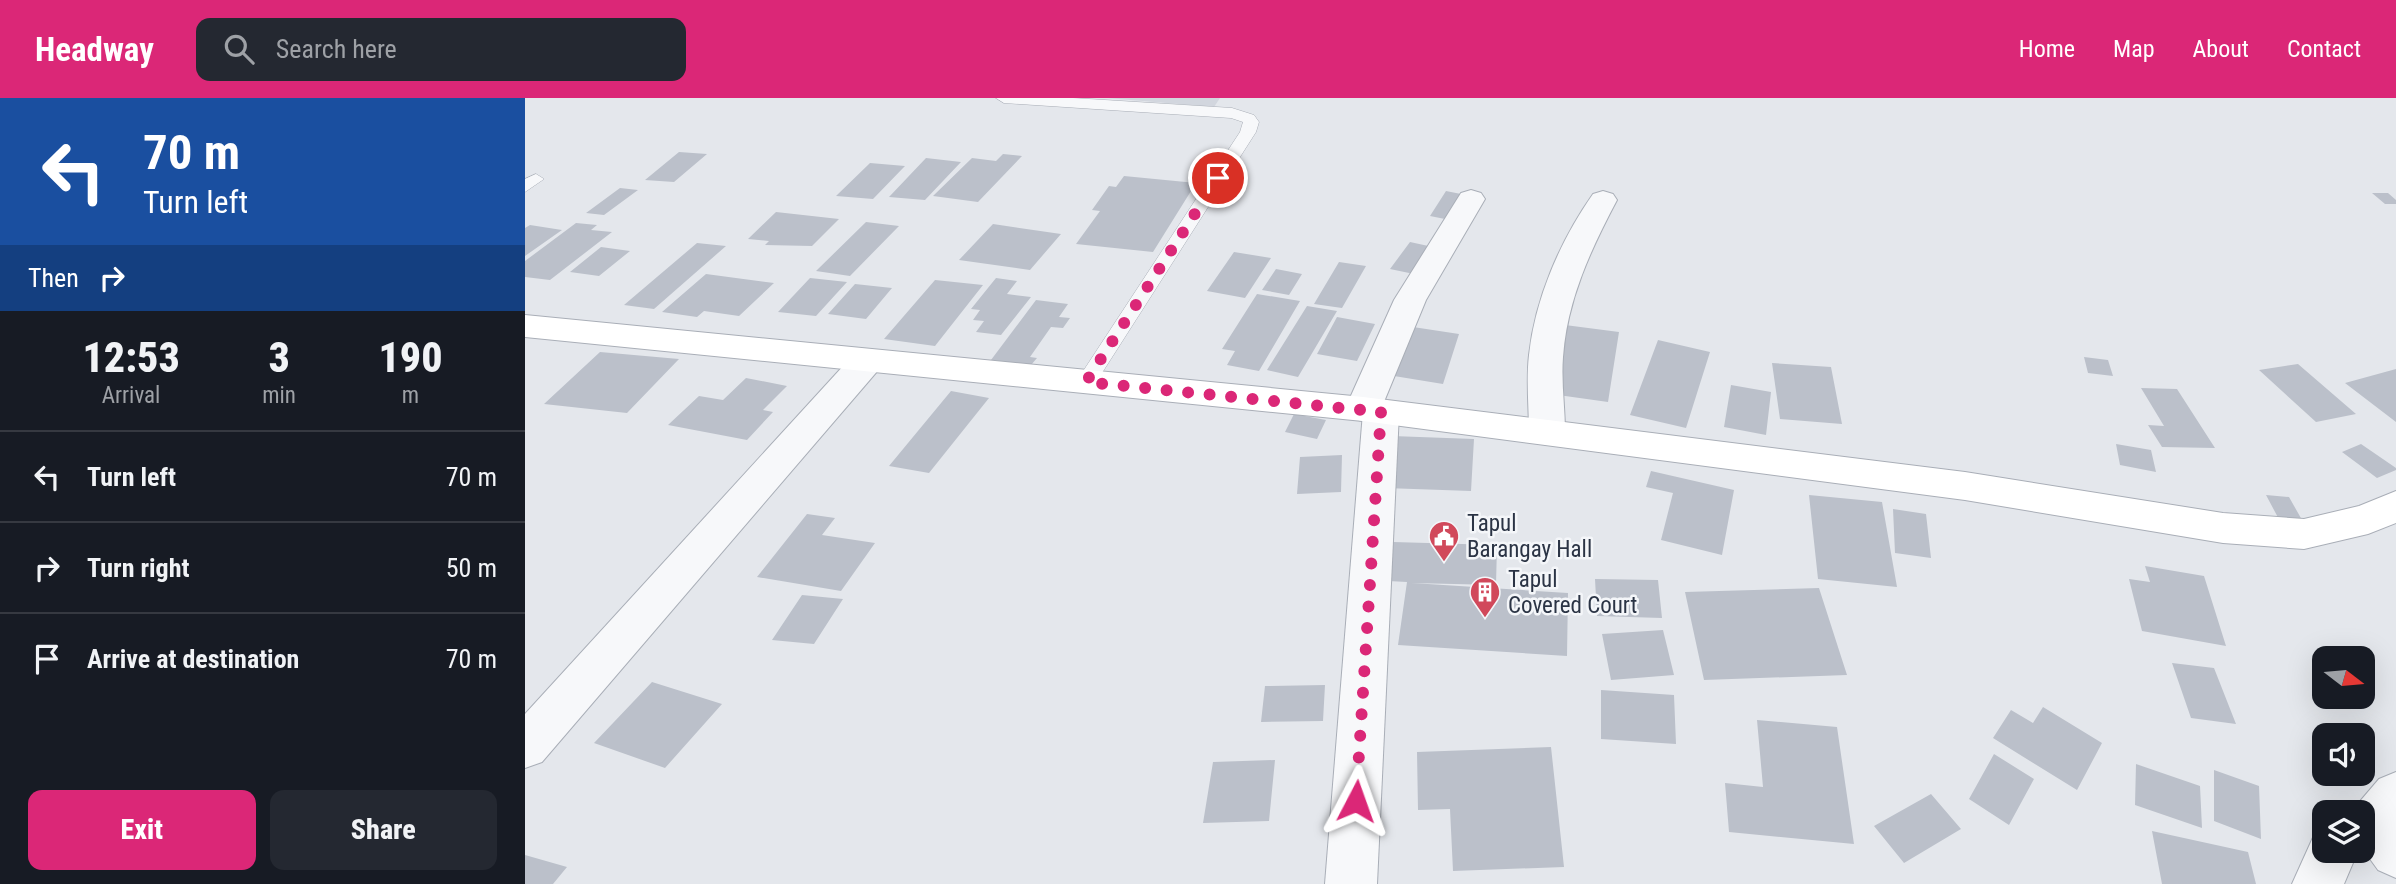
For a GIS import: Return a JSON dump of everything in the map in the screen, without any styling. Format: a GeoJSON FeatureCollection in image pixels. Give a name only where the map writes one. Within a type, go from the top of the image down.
{"type":"FeatureCollection","features":[{"type":"Feature","properties":{"kind":"main road"},"geometry":{"type":"LineString","coordinates":[[525,327],[1372,410],[1965,486],[2223,528],[2304,534],[2368,519],[2396,506]]}},
{"type":"Feature","properties":{"kind":"street"},"geometry":{"type":"LineString","coordinates":[[1351,884],[1372,410],[1410,300],[1471,199]]}},
{"type":"Feature","properties":{"kind":"street"},"geometry":{"type":"LineString","coordinates":[[1547,432],[1546,356],[1560,291],[1574,251],[1603,200]]}},
{"type":"Feature","properties":{"kind":"street"},"geometry":{"type":"LineString","coordinates":[[525,747],[868,360]]}},
{"type":"Feature","properties":{"kind":"street"},"geometry":{"type":"LineString","coordinates":[[2318,884],[2327,863]]}},
{"type":"Feature","properties":{"kind":"lane"},"geometry":{"type":"LineString","coordinates":[[1004,98],[1232,113],[1249,118],[1251,122],[1248,132],[1086,382]]}},
{"type":"Feature","properties":{"kind":"shaded area"},"geometry":{"type":"Polygon","coordinates":[[[1107,98],[1220,98],[1214,107],[1107,98]]]}},
{"type":"Feature","properties":{"kind":"building"},"geometry":{"type":"Polygon","coordinates":[[[679,152],[707,154],[674,182],[645,180],[679,152]]]}},
{"type":"Feature","properties":{"kind":"building"},"geometry":{"type":"Polygon","coordinates":[[[1003,154],[1022,156],[978,202],[933,196],[972,158],[996,161],[1003,154]]]}},
{"type":"Feature","properties":{"kind":"building"},"geometry":{"type":"Polygon","coordinates":[[[926,158],[961,162],[925,200],[889,197],[926,158]]]}},
{"type":"Feature","properties":{"kind":"building"},"geometry":{"type":"Polygon","coordinates":[[[870,163],[905,166],[873,199],[836,196],[870,163]]]}},
{"type":"Feature","properties":{"kind":"building"},"geometry":{"type":"Polygon","coordinates":[[[1124,176],[1196,183],[1153,252],[1076,244],[1100,211],[1092,210],[1109,186],[1116,187],[1124,176]]]}},
{"type":"Feature","properties":{"kind":"building"},"geometry":{"type":"Polygon","coordinates":[[[620,188],[638,190],[604,215],[586,213],[620,188]]]}},
{"type":"Feature","properties":{"kind":"building"},"geometry":{"type":"Polygon","coordinates":[[[1446,191],[1471,196],[1455,221],[1430,216],[1446,191]]]}},
{"type":"Feature","properties":{"kind":"building"},"geometry":{"type":"Polygon","coordinates":[[[2372,193],[2388,193],[2396,200],[2396,204],[2385,204],[2372,193]]]}},
{"type":"Feature","properties":{"kind":"building"},"geometry":{"type":"Polygon","coordinates":[[[776,212],[839,219],[812,246],[765,245],[769,241],[748,239],[776,212]]]}},
{"type":"Feature","properties":{"kind":"building"},"geometry":{"type":"Polygon","coordinates":[[[866,222],[899,226],[850,276],[816,271],[866,222]]]}},
{"type":"Feature","properties":{"kind":"building"},"geometry":{"type":"Polygon","coordinates":[[[576,223],[597,225],[591,230],[612,232],[550,280],[525,277],[525,261],[576,223]]]}},
{"type":"Feature","properties":{"kind":"building"},"geometry":{"type":"Polygon","coordinates":[[[993,224],[1061,234],[1030,270],[959,260],[993,224]]]}},
{"type":"Feature","properties":{"kind":"building"},"geometry":{"type":"Polygon","coordinates":[[[530,225],[562,230],[525,256],[525,228],[530,225]]]}},
{"type":"Feature","properties":{"kind":"building"},"geometry":{"type":"Polygon","coordinates":[[[1410,242],[1433,247],[1414,274],[1390,269],[1410,242]]]}},
{"type":"Feature","properties":{"kind":"building"},"geometry":{"type":"Polygon","coordinates":[[[697,243],[726,246],[654,309],[624,305],[697,243]]]}},
{"type":"Feature","properties":{"kind":"building"},"geometry":{"type":"Polygon","coordinates":[[[601,247],[630,251],[599,276],[570,272],[601,247]]]}},
{"type":"Feature","properties":{"kind":"building"},"geometry":{"type":"Polygon","coordinates":[[[1234,252],[1271,258],[1245,298],[1207,291],[1234,252]]]}},
{"type":"Feature","properties":{"kind":"building"},"geometry":{"type":"Polygon","coordinates":[[[1339,262],[1366,266],[1342,308],[1314,304],[1339,262]]]}},
{"type":"Feature","properties":{"kind":"building"},"geometry":{"type":"Polygon","coordinates":[[[1276,269],[1302,274],[1289,295],[1262,290],[1276,269]]]}},
{"type":"Feature","properties":{"kind":"building"},"geometry":{"type":"Polygon","coordinates":[[[706,274],[774,283],[739,316],[704,311],[697,317],[662,312],[706,274]]]}},
{"type":"Feature","properties":{"kind":"building"},"geometry":{"type":"Polygon","coordinates":[[[810,278],[847,282],[816,316],[778,312],[810,278]]]}},
{"type":"Feature","properties":{"kind":"building"},"geometry":{"type":"Polygon","coordinates":[[[996,278],[1017,281],[1007,294],[1031,297],[1001,335],[976,332],[984,321],[973,320],[980,310],[971,309],[996,278]]]}},
{"type":"Feature","properties":{"kind":"building"},"geometry":{"type":"Polygon","coordinates":[[[935,280],[983,285],[935,346],[884,339],[935,280]]]}},
{"type":"Feature","properties":{"kind":"building"},"geometry":{"type":"Polygon","coordinates":[[[855,284],[892,288],[866,319],[828,314],[855,284]]]}},
{"type":"Feature","properties":{"kind":"building"},"geometry":{"type":"Polygon","coordinates":[[[1257,294],[1300,301],[1259,371],[1227,365],[1235,351],[1222,349],[1257,294]]]}},
{"type":"Feature","properties":{"kind":"building"},"geometry":{"type":"Polygon","coordinates":[[[1036,300],[1068,304],[1059,317],[1070,318],[1063,328],[1051,327],[1030,357],[1037,358],[1031,365],[991,360],[1036,300]]]}},
{"type":"Feature","properties":{"kind":"building"},"geometry":{"type":"Polygon","coordinates":[[[1307,306],[1337,311],[1298,377],[1267,370],[1307,306]]]}},
{"type":"Feature","properties":{"kind":"building"},"geometry":{"type":"Polygon","coordinates":[[[1337,317],[1375,324],[1357,361],[1317,354],[1337,317]]]}},
{"type":"Feature","properties":{"kind":"building"},"geometry":{"type":"Polygon","coordinates":[[[1565,325],[1619,332],[1608,402],[1551,394],[1565,325]]]}},
{"type":"Feature","properties":{"kind":"building"},"geometry":{"type":"Polygon","coordinates":[[[1413,327],[1459,334],[1443,384],[1394,376],[1413,327]]]}},
{"type":"Feature","properties":{"kind":"building"},"geometry":{"type":"Polygon","coordinates":[[[1658,340],[1710,352],[1686,428],[1630,415],[1658,340]]]}},
{"type":"Feature","properties":{"kind":"building"},"geometry":{"type":"Polygon","coordinates":[[[600,352],[679,359],[627,413],[544,404],[600,352]]]}},
{"type":"Feature","properties":{"kind":"building"},"geometry":{"type":"Polygon","coordinates":[[[2084,357],[2108,360],[2113,376],[2088,373],[2084,357]]]}},
{"type":"Feature","properties":{"kind":"building"},"geometry":{"type":"Polygon","coordinates":[[[1772,363],[1831,367],[1842,424],[1780,419],[1772,363]]]}},
{"type":"Feature","properties":{"kind":"building"},"geometry":{"type":"Polygon","coordinates":[[[2298,364],[2356,414],[2316,422],[2259,370],[2298,364]]]}},
{"type":"Feature","properties":{"kind":"building"},"geometry":{"type":"Polygon","coordinates":[[[2396,369],[2396,422],[2345,383],[2396,369]]]}},
{"type":"Feature","properties":{"kind":"building"},"geometry":{"type":"Polygon","coordinates":[[[746,378],[787,386],[763,410],[773,412],[747,440],[668,425],[699,396],[723,400],[746,378]]]}},
{"type":"Feature","properties":{"kind":"building"},"geometry":{"type":"Polygon","coordinates":[[[1731,385],[1771,392],[1766,435],[1724,427],[1731,385]]]}},
{"type":"Feature","properties":{"kind":"building"},"geometry":{"type":"Polygon","coordinates":[[[2141,388],[2177,389],[2215,448],[2162,447],[2148,425],[2164,426],[2141,388]]]}},
{"type":"Feature","properties":{"kind":"building"},"geometry":{"type":"Polygon","coordinates":[[[951,391],[989,398],[929,473],[889,466],[951,391]]]}},
{"type":"Feature","properties":{"kind":"building"},"geometry":{"type":"Polygon","coordinates":[[[1294,414],[1326,420],[1317,439],[1285,432],[1294,414]]]}},
{"type":"Feature","properties":{"kind":"building"},"geometry":{"type":"Polygon","coordinates":[[[1392,436],[1474,439],[1471,491],[1385,488],[1392,436]]]}},
{"type":"Feature","properties":{"kind":"building"},"geometry":{"type":"Polygon","coordinates":[[[2116,444],[2151,450],[2156,472],[2120,465],[2116,444]]]}},
{"type":"Feature","properties":{"kind":"building"},"geometry":{"type":"Polygon","coordinates":[[[2361,444],[2396,470],[2377,478],[2342,452],[2361,444]]]}},
{"type":"Feature","properties":{"kind":"building"},"geometry":{"type":"Polygon","coordinates":[[[1342,455],[1341,492],[1297,494],[1300,457],[1342,455]]]}},
{"type":"Feature","properties":{"kind":"building"},"geometry":{"type":"Polygon","coordinates":[[[1651,471],[1734,490],[1722,555],[1661,540],[1673,493],[1646,487],[1651,471]]]}},
{"type":"Feature","properties":{"kind":"building"},"geometry":{"type":"Polygon","coordinates":[[[1809,495],[1882,502],[1897,587],[1818,579],[1809,495]]]}},
{"type":"Feature","properties":{"kind":"building"},"geometry":{"type":"Polygon","coordinates":[[[2266,495],[2289,497],[2306,527],[2282,525],[2266,495]]]}},
{"type":"Feature","properties":{"kind":"building"},"geometry":{"type":"Polygon","coordinates":[[[1893,509],[1926,514],[1931,558],[1895,553],[1893,509]]]}},
{"type":"Feature","properties":{"kind":"building"},"geometry":{"type":"Polygon","coordinates":[[[807,514],[835,518],[822,535],[875,543],[841,591],[757,577],[807,514]]]}},
{"type":"Feature","properties":{"kind":"building","name":"Tapul Covered Court"},"geometry":{"type":"Polygon","coordinates":[[[1393,542],[1497,545],[1496,585],[1412,583],[1568,593],[1567,656],[1398,645],[1407,582],[1388,581],[1393,542]]]}},
{"type":"Feature","properties":{"kind":"building"},"geometry":{"type":"Polygon","coordinates":[[[2145,566],[2204,576],[2226,646],[2142,631],[2129,579],[2150,582],[2145,566]]]}},
{"type":"Feature","properties":{"kind":"building"},"geometry":{"type":"Polygon","coordinates":[[[1595,579],[1658,580],[1662,618],[1597,616],[1595,579]]]}},
{"type":"Feature","properties":{"kind":"building"},"geometry":{"type":"Polygon","coordinates":[[[1819,588],[1847,675],[1704,680],[1685,592],[1819,588]]]}},
{"type":"Feature","properties":{"kind":"building"},"geometry":{"type":"Polygon","coordinates":[[[802,595],[843,599],[814,644],[772,640],[802,595]]]}},
{"type":"Feature","properties":{"kind":"building"},"geometry":{"type":"Polygon","coordinates":[[[1663,630],[1674,675],[1611,680],[1602,634],[1663,630]]]}},
{"type":"Feature","properties":{"kind":"building"},"geometry":{"type":"Polygon","coordinates":[[[2172,663],[2214,668],[2236,724],[2191,718],[2172,663]]]}},
{"type":"Feature","properties":{"kind":"building"},"geometry":{"type":"Polygon","coordinates":[[[652,682],[722,704],[665,768],[594,743],[652,682]]]}},
{"type":"Feature","properties":{"kind":"building"},"geometry":{"type":"Polygon","coordinates":[[[1325,685],[1323,721],[1261,722],[1265,686],[1325,685]]]}},
{"type":"Feature","properties":{"kind":"building"},"geometry":{"type":"Polygon","coordinates":[[[1601,690],[1674,695],[1676,744],[1601,739],[1601,690]]]}},
{"type":"Feature","properties":{"kind":"building"},"geometry":{"type":"Polygon","coordinates":[[[2043,707],[2102,743],[2077,790],[1993,738],[2011,710],[2033,723],[2043,707]]]}},
{"type":"Feature","properties":{"kind":"building"},"geometry":{"type":"Polygon","coordinates":[[[1757,720],[1837,727],[1854,844],[1729,832],[1725,783],[1763,787],[1757,720]]]}},
{"type":"Feature","properties":{"kind":"building"},"geometry":{"type":"Polygon","coordinates":[[[1551,747],[1564,867],[1453,871],[1450,809],[1418,810],[1417,752],[1551,747]]]}},
{"type":"Feature","properties":{"kind":"building"},"geometry":{"type":"Polygon","coordinates":[[[1994,754],[2034,779],[2009,825],[1969,799],[1994,754]]]}},
{"type":"Feature","properties":{"kind":"building"},"geometry":{"type":"Polygon","coordinates":[[[1275,760],[1269,821],[1203,823],[1213,762],[1275,760]]]}},
{"type":"Feature","properties":{"kind":"building"},"geometry":{"type":"Polygon","coordinates":[[[2136,764],[2200,786],[2202,828],[2135,805],[2136,764]]]}},
{"type":"Feature","properties":{"kind":"building"},"geometry":{"type":"Polygon","coordinates":[[[2214,770],[2259,786],[2261,839],[2214,821],[2214,770]]]}},
{"type":"Feature","properties":{"kind":"building"},"geometry":{"type":"Polygon","coordinates":[[[1931,794],[1961,829],[1904,863],[1874,826],[1931,794]]]}},
{"type":"Feature","properties":{"kind":"building"},"geometry":{"type":"Polygon","coordinates":[[[2152,831],[2248,852],[2256,884],[2162,884],[2152,831]]]}},
{"type":"Feature","properties":{"kind":"building"},"geometry":{"type":"Polygon","coordinates":[[[525,855],[567,867],[553,884],[525,884],[525,855]]]}},
{"type":"Feature","properties":{"kind":"place","name":"Tapul Barangay Hall"},"geometry":{"type":"Point","coordinates":[1444,563]}},
{"type":"Feature","properties":{"kind":"place","name":"Tapul Covered Court"},"geometry":{"type":"Point","coordinates":[1485,619]}},
{"type":"Feature","properties":{"kind":"route"},"geometry":{"type":"LineString","coordinates":[[1218,178],[1086,382],[1381,412],[1356,801]]}}]}
